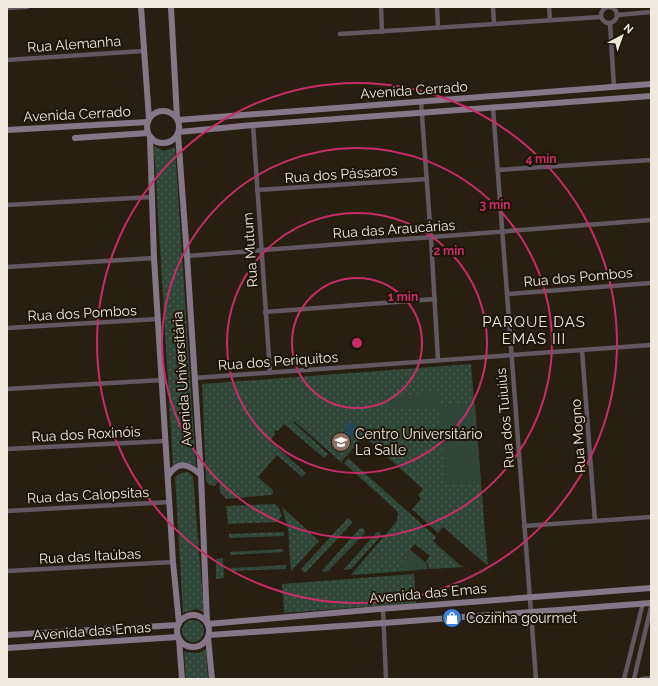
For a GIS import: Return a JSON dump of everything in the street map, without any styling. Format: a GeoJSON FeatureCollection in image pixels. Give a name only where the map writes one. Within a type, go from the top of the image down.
{"type":"FeatureCollection","features":[{"type":"Feature","properties":{"kind":"street"},"geometry":{"type":"LineString","coordinates":[[7,8],[27,7]]}},
{"type":"Feature","properties":{"kind":"street"},"geometry":{"type":"LineString","coordinates":[[141,7],[148,121],[147,130],[149,135],[158,143],[163,144],[173,140],[179,133],[180,127],[177,119],[171,7]]}},
{"type":"Feature","properties":{"kind":"street"},"geometry":{"type":"LineString","coordinates":[[381,7],[382,32]]}},
{"type":"Feature","properties":{"kind":"street"},"geometry":{"type":"LineString","coordinates":[[437,7],[438,28]]}},
{"type":"Feature","properties":{"kind":"street"},"geometry":{"type":"LineString","coordinates":[[493,7],[494,24]]}},
{"type":"Feature","properties":{"kind":"street"},"geometry":{"type":"LineString","coordinates":[[549,7],[550,20]]}},
{"type":"Feature","properties":{"kind":"street"},"geometry":{"type":"LineString","coordinates":[[608,7],[614,9],[617,15],[615,21],[610,24],[604,22],[601,17],[603,10],[608,7]]}},
{"type":"Feature","properties":{"kind":"street"},"geometry":{"type":"LineString","coordinates":[[617,15],[651,12]]}},
{"type":"Feature","properties":{"kind":"street"},"geometry":{"type":"LineString","coordinates":[[340,34],[601,17]]}},
{"type":"Feature","properties":{"kind":"street"},"geometry":{"type":"LineString","coordinates":[[610,24],[614,87]]}},
{"type":"Feature","properties":{"kind":"street","name":"Rua Alemanha"},"geometry":{"type":"LineString","coordinates":[[7,60],[143,51]]}},
{"type":"Feature","properties":{"kind":"street","name":"Avenida Cerrado"},"geometry":{"type":"LineString","coordinates":[[177,119],[651,84]]}},
{"type":"Feature","properties":{"kind":"street","name":"Avenida Cerrado"},"geometry":{"type":"LineString","coordinates":[[179,133],[253,125],[651,96]]}},
{"type":"Feature","properties":{"kind":"street"},"geometry":{"type":"LineString","coordinates":[[421,102],[438,360]]}},
{"type":"Feature","properties":{"kind":"street","name":"Rua dos Tuiuiús"},"geometry":{"type":"LineString","coordinates":[[493,108],[536,679]]}},
{"type":"Feature","properties":{"kind":"street"},"geometry":{"type":"LineString","coordinates":[[148,121],[157,112],[162,111],[172,114],[177,119]]}},
{"type":"Feature","properties":{"kind":"street","name":"Avenida Cerrado"},"geometry":{"type":"LineString","coordinates":[[7,130],[148,121]]}},
{"type":"Feature","properties":{"kind":"street","name":"Rua Mutum"},"geometry":{"type":"LineString","coordinates":[[253,125],[270,372]]}},
{"type":"Feature","properties":{"kind":"street","name":"Avenida Universitária"},"geometry":{"type":"LineString","coordinates":[[179,133],[201,475],[208,623]]}},
{"type":"Feature","properties":{"kind":"street","name":"Avenida Cerrado"},"geometry":{"type":"LineString","coordinates":[[75,138],[149,135]]}},
{"type":"Feature","properties":{"kind":"street","name":"Avenida Universitária"},"geometry":{"type":"LineString","coordinates":[[149,135],[154,258],[178,624]]}},
{"type":"Feature","properties":{"kind":"street"},"geometry":{"type":"LineString","coordinates":[[498,170],[651,160]]}},
{"type":"Feature","properties":{"kind":"street","name":"Rua dos Pássaros"},"geometry":{"type":"LineString","coordinates":[[257,190],[427,179]]}},
{"type":"Feature","properties":{"kind":"street"},"geometry":{"type":"LineString","coordinates":[[7,205],[152,198]]}},
{"type":"Feature","properties":{"kind":"street","name":"Rua das Araucárias"},"geometry":{"type":"LineString","coordinates":[[187,256],[261,249],[431,238],[651,220]]}},
{"type":"Feature","properties":{"kind":"street"},"geometry":{"type":"LineString","coordinates":[[7,267],[154,258]]}},
{"type":"Feature","properties":{"kind":"street","name":"Rua dos Pombos"},"geometry":{"type":"LineString","coordinates":[[507,294],[651,282]]}},
{"type":"Feature","properties":{"kind":"street"},"geometry":{"type":"LineString","coordinates":[[265,312],[434,299]]}},
{"type":"Feature","properties":{"kind":"street","name":"Rua dos Pombos"},"geometry":{"type":"LineString","coordinates":[[7,328],[158,319]]}},
{"type":"Feature","properties":{"kind":"street","name":"Rua dos Periquitos"},"geometry":{"type":"LineString","coordinates":[[194,378],[651,345]]}},
{"type":"Feature","properties":{"kind":"street","name":"Rua Mogno"},"geometry":{"type":"LineString","coordinates":[[582,350],[595,521]]}},
{"type":"Feature","properties":{"kind":"street"},"geometry":{"type":"LineString","coordinates":[[7,389],[162,380]]}},
{"type":"Feature","properties":{"kind":"street","name":"Rua dos Roxinóis"},"geometry":{"type":"LineString","coordinates":[[7,449],[166,441]]}},
{"type":"Feature","properties":{"kind":"street"},"geometry":{"type":"LineString","coordinates":[[168,476],[172,470],[182,465],[191,467],[201,475]]}},
{"type":"Feature","properties":{"kind":"street","name":"Rua das Calopsitas"},"geometry":{"type":"LineString","coordinates":[[7,511],[170,502]]}},
{"type":"Feature","properties":{"kind":"street"},"geometry":{"type":"LineString","coordinates":[[524,526],[651,517]]}},
{"type":"Feature","properties":{"kind":"street","name":"Rua das Itaúbas"},"geometry":{"type":"LineString","coordinates":[[7,571],[174,562]]}},
{"type":"Feature","properties":{"kind":"street","name":"Avenida das Emas"},"geometry":{"type":"LineString","coordinates":[[208,623],[651,588]]}},
{"type":"Feature","properties":{"kind":"street","name":"Avenida das Emas"},"geometry":{"type":"LineString","coordinates":[[209,636],[651,603]]}},
{"type":"Feature","properties":{"kind":"street"},"geometry":{"type":"LineString","coordinates":[[624,679],[643,604]]}},
{"type":"Feature","properties":{"kind":"street"},"geometry":{"type":"LineString","coordinates":[[634,679],[651,607]]}},
{"type":"Feature","properties":{"kind":"street"},"geometry":{"type":"LineString","coordinates":[[383,609],[386,679]]}},
{"type":"Feature","properties":{"kind":"street"},"geometry":{"type":"LineString","coordinates":[[209,636],[203,644],[193,647],[183,644],[177,633],[178,624],[187,615],[192,614],[202,617],[208,623],[210,630],[209,636],[212,679]]}},
{"type":"Feature","properties":{"kind":"street","name":"Avenida das Emas"},"geometry":{"type":"LineString","coordinates":[[7,634],[178,624]]}},
{"type":"Feature","properties":{"kind":"street"},"geometry":{"type":"LineString","coordinates":[[179,638],[182,679]]}},
{"type":"Feature","properties":{"kind":"street","name":"Avenida das Emas"},"geometry":{"type":"LineString","coordinates":[[7,648],[179,638]]}},
{"type":"Feature","properties":{"kind":"street"},"geometry":{"type":"LineString","coordinates":[[642,679],[651,678]]}},
{"type":"Feature","properties":{"kind":"green space"},"geometry":{"type":"Polygon","coordinates":[[[154,146],[164,151],[175,147],[196,467],[185,463],[173,467],[154,146]]]}},
{"type":"Feature","properties":{"kind":"green space"},"geometry":{"type":"Polygon","coordinates":[[[471,364],[488,566],[443,527],[438,533],[412,509],[421,499],[418,495],[423,489],[364,436],[341,462],[294,421],[293,422],[328,454],[324,458],[284,424],[278,431],[276,430],[270,441],[306,473],[302,477],[277,455],[258,477],[273,490],[271,495],[226,499],[220,492],[219,481],[215,486],[209,485],[206,481],[202,384],[471,364]]]}},
{"type":"Feature","properties":{"kind":"green space"},"geometry":{"type":"Polygon","coordinates":[[[439,393],[439,406],[475,404],[481,482],[445,485],[439,407],[383,410],[382,397],[439,393]]]}},
{"type":"Feature","properties":{"kind":"green space"},"geometry":{"type":"Polygon","coordinates":[[[348,458],[436,537],[433,541],[464,567],[430,569],[426,561],[430,556],[415,544],[410,549],[412,551],[395,572],[351,575],[397,521],[398,514],[396,510],[344,463],[348,458]]]}},
{"type":"Feature","properties":{"kind":"green space"},"geometry":{"type":"Polygon","coordinates":[[[188,472],[193,476],[204,612],[196,609],[183,613],[175,477],[181,473],[188,472]]]}},
{"type":"Feature","properties":{"kind":"green space"},"geometry":{"type":"Polygon","coordinates":[[[275,504],[279,508],[282,516],[277,522],[228,524],[226,506],[275,504]]]}},
{"type":"Feature","properties":{"kind":"green space"},"geometry":{"type":"Polygon","coordinates":[[[282,507],[319,541],[291,571],[288,528],[282,507]]]}},
{"type":"Feature","properties":{"kind":"green space"},"geometry":{"type":"Polygon","coordinates":[[[348,518],[353,522],[305,573],[301,569],[348,518]]]}},
{"type":"Feature","properties":{"kind":"green space"},"geometry":{"type":"Polygon","coordinates":[[[360,528],[364,529],[365,533],[328,571],[323,572],[322,571],[360,528]]]}},
{"type":"Feature","properties":{"kind":"green space"},"geometry":{"type":"Polygon","coordinates":[[[284,532],[284,536],[229,538],[229,534],[284,532]]]}},
{"type":"Feature","properties":{"kind":"green space"},"geometry":{"type":"Polygon","coordinates":[[[377,532],[380,532],[381,536],[351,569],[343,570],[377,532]]]}},
{"type":"Feature","properties":{"kind":"green space"},"geometry":{"type":"Polygon","coordinates":[[[283,549],[283,552],[230,555],[230,552],[283,549]]]}},
{"type":"Feature","properties":{"kind":"green space"},"geometry":{"type":"Polygon","coordinates":[[[412,551],[426,563],[428,569],[395,572],[412,551]]]}},
{"type":"Feature","properties":{"kind":"green space"},"geometry":{"type":"Polygon","coordinates":[[[223,558],[224,578],[216,579],[216,559],[223,558]]]}},
{"type":"Feature","properties":{"kind":"green space"},"geometry":{"type":"Polygon","coordinates":[[[286,565],[286,569],[231,571],[231,568],[286,565]]]}},
{"type":"Feature","properties":{"kind":"green space"},"geometry":{"type":"Polygon","coordinates":[[[414,574],[416,603],[284,613],[282,584],[414,574]]]}},
{"type":"Feature","properties":{"kind":"green space"},"geometry":{"type":"Polygon","coordinates":[[[193,620],[201,623],[204,631],[201,639],[193,642],[185,639],[182,631],[185,623],[193,620]]]}},
{"type":"Feature","properties":{"kind":"green space"},"geometry":{"type":"Polygon","coordinates":[[[206,649],[208,679],[186,679],[184,652],[199,653],[206,649]]]}},
{"type":"Feature","properties":{"kind":"water"},"geometry":{"type":"Polygon","coordinates":[[[350,422],[355,423],[357,428],[352,437],[344,444],[342,448],[339,448],[336,444],[336,439],[344,433],[346,425],[350,422]]]}},
{"type":"Feature","properties":{"kind":"place","name":"Centro Universitário La Salle"},"geometry":{"type":"Point","coordinates":[341,442]}},
{"type":"Feature","properties":{"kind":"place","name":"Cozinha gourmet"},"geometry":{"type":"Point","coordinates":[452,618]}},
{"type":"Feature","properties":{"kind":"district","name":"PARQUE DAS EMAS III"},"geometry":{"type":"Point","coordinates":[534,330]}}]}
